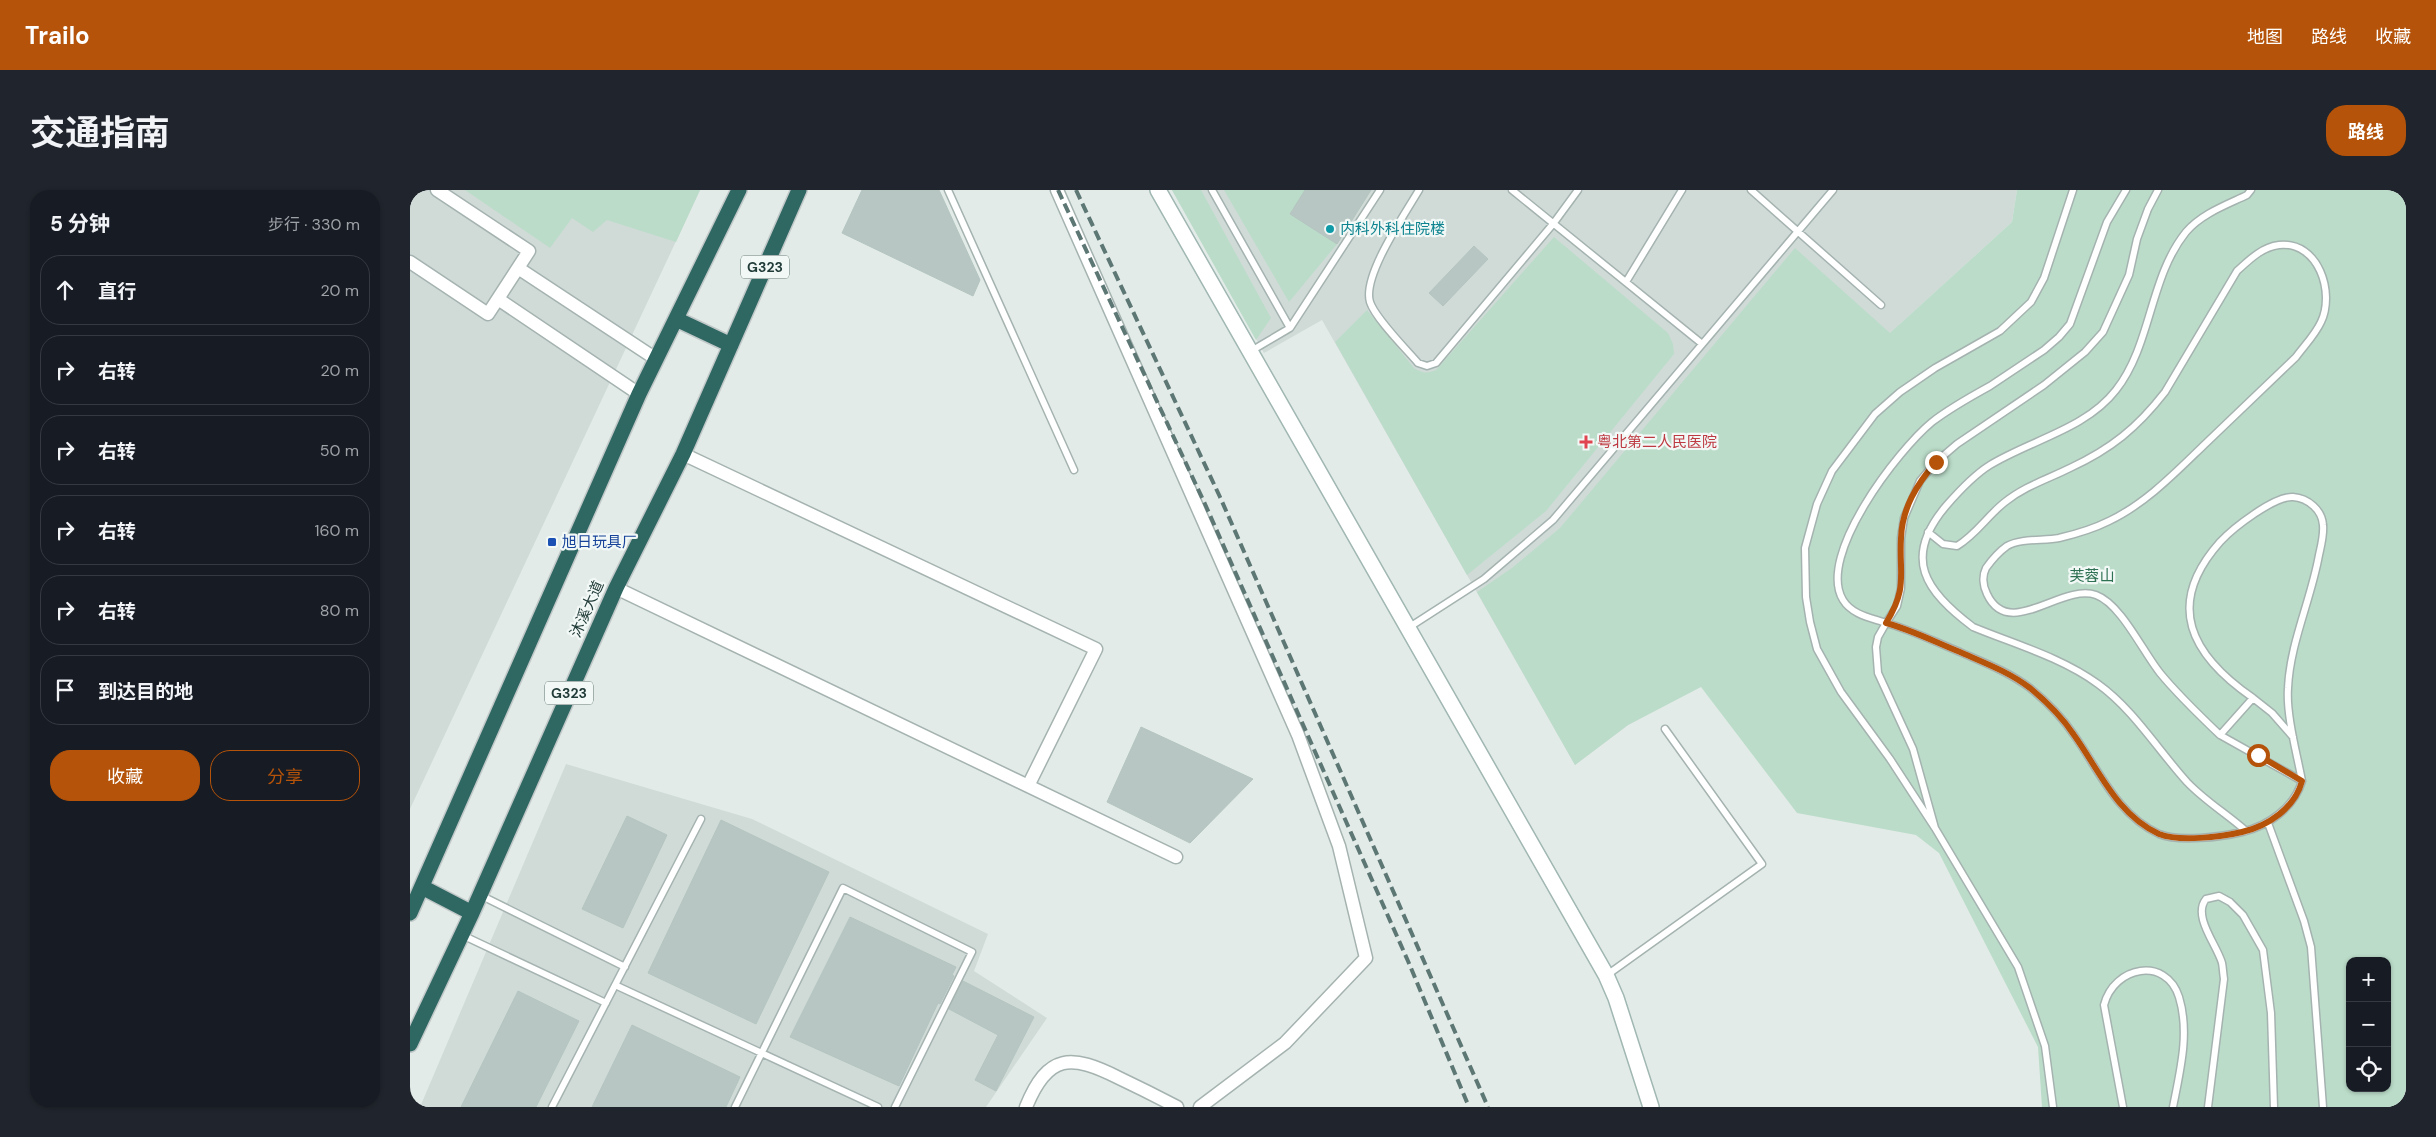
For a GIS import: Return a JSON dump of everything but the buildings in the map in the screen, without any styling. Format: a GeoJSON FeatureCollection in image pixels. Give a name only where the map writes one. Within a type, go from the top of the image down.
{"type":"FeatureCollection","features":[{"type":"Feature","properties":{"kind":"highway"},"geometry":{"type":"LineString","coordinates":[[410,913],[639,394],[739,190]]}},
{"type":"Feature","properties":{"kind":"highway","name":"沐溪大道"},"geometry":{"type":"LineString","coordinates":[[410,1044],[472,913],[616,588],[683,454],[799,190]]}},
{"type":"Feature","properties":{"kind":"highway"},"geometry":{"type":"LineString","coordinates":[[676,319],[731,345]]}},
{"type":"Feature","properties":{"kind":"highway"},"geometry":{"type":"LineString","coordinates":[[422,887],[472,913]]}},
{"type":"Feature","properties":{"kind":"main road"},"geometry":{"type":"LineString","coordinates":[[1158,190],[1606,975],[1616,998],[1651,1107]]}},
{"type":"Feature","properties":{"kind":"street"},"geometry":{"type":"LineString","coordinates":[[410,262],[488,314],[529,252],[437,190]]}},
{"type":"Feature","properties":{"kind":"street"},"geometry":{"type":"LineString","coordinates":[[1057,190],[1298,735],[1339,846],[1366,958],[1284,1043],[1200,1107]]}},
{"type":"Feature","properties":{"kind":"street"},"geometry":{"type":"LineString","coordinates":[[518,268],[656,359]]}},
{"type":"Feature","properties":{"kind":"street"},"geometry":{"type":"LineString","coordinates":[[498,298],[639,394]]}},
{"type":"Feature","properties":{"kind":"street"},"geometry":{"type":"LineString","coordinates":[[683,454],[1096,649],[1028,786]]}},
{"type":"Feature","properties":{"kind":"street"},"geometry":{"type":"LineString","coordinates":[[616,588],[1176,856]]}},
{"type":"Feature","properties":{"kind":"street"},"geometry":{"type":"LineString","coordinates":[[1026,1107],[1043,1075],[1056,1066],[1070,1060],[1086,1063],[1104,1070],[1177,1107]]}},
{"type":"Feature","properties":{"kind":"lane"},"geometry":{"type":"LineString","coordinates":[[948,190],[1074,470]]}},
{"type":"Feature","properties":{"kind":"lane"},"geometry":{"type":"LineString","coordinates":[[1212,190],[1290,328]]}},
{"type":"Feature","properties":{"kind":"lane"},"geometry":{"type":"LineString","coordinates":[[1250,351],[1290,328],[1380,190]]}},
{"type":"Feature","properties":{"kind":"lane"},"geometry":{"type":"LineString","coordinates":[[1419,190],[1374,270],[1368,290],[1370,302],[1375,312],[1418,363],[1422,365],[1432,365],[1436,362],[1553,224],[1578,190]]}},
{"type":"Feature","properties":{"kind":"lane"},"geometry":{"type":"LineString","coordinates":[[1512,190],[1701,343]]}},
{"type":"Feature","properties":{"kind":"lane"},"geometry":{"type":"LineString","coordinates":[[1626,282],[1682,190]]}},
{"type":"Feature","properties":{"kind":"lane"},"geometry":{"type":"LineString","coordinates":[[1750,190],[1797,229],[1881,305]]}},
{"type":"Feature","properties":{"kind":"lane"},"geometry":{"type":"LineString","coordinates":[[1407,629],[1484,578],[1553,520],[1797,229],[1833,190]]}},
{"type":"Feature","properties":{"kind":"lane"},"geometry":{"type":"LineString","coordinates":[[2053,1107],[2045,1046],[2018,967],[1936,828],[1890,759],[1841,692],[1818,649],[1810,622],[1806,597],[1805,548],[1817,504],[1832,471],[1876,414],[1900,392],[1935,368],[2000,331],[2031,302],[2044,278],[2073,190]]}},
{"type":"Feature","properties":{"kind":"lane"},"geometry":{"type":"LineString","coordinates":[[2126,190],[2107,222],[2070,324],[2059,338],[2016,369],[1954,406],[1912,440],[1895,460],[1852,528],[1841,553],[1838,568],[1838,588],[1844,602],[1853,610],[1886,623],[1911,630],[2013,675],[2026,685],[2052,707],[2065,723],[2110,792],[2134,818],[2161,834],[2179,837],[2223,836],[2246,831],[2268,823],[2292,801],[2299,792],[2302,781],[2293,737],[2287,690],[2290,665],[2316,576],[2324,533],[2320,515],[2314,506],[2301,498],[2284,498],[2277,501],[2223,540],[2201,565],[2191,593],[2189,610],[2192,627],[2206,655],[2227,680],[2272,713],[2293,737]]}},
{"type":"Feature","properties":{"kind":"lane"},"geometry":{"type":"LineString","coordinates":[[1936,828],[1913,750],[1878,673],[1876,647],[1878,638],[1896,606],[1901,588],[1901,538],[1904,518],[1920,481],[1936,462],[1958,444],[2044,385],[2085,352],[2103,332],[2130,275],[2145,216],[2158,190]]}},
{"type":"Feature","properties":{"kind":"lane"},"geometry":{"type":"LineString","coordinates":[[2246,831],[2204,799],[2124,708],[2100,685],[2080,672],[1973,627],[1958,616],[1935,592],[1926,575],[1922,547],[1928,532],[1953,498],[1990,466],[2071,425],[2104,404],[2129,370],[2173,252],[2186,231],[2202,218],[2247,195],[2250,190]]}},
{"type":"Feature","properties":{"kind":"lane"},"geometry":{"type":"LineString","coordinates":[[1928,532],[1943,544],[1957,546],[2012,497],[2116,443],[2152,409],[2165,392],[2237,271],[2260,252],[2281,245],[2296,248],[2310,255],[2320,268],[2326,286],[2325,307],[2321,322],[2296,357],[2179,469],[2132,507],[2112,520],[2090,529],[2059,538],[2007,546],[1992,561],[1984,575],[1985,591],[1989,598],[2001,610],[2007,613],[2028,611],[2069,595],[2094,594],[2103,598],[2126,623],[2142,649],[2177,694],[2220,735],[2302,781]]}},
{"type":"Feature","properties":{"kind":"lane"},"geometry":{"type":"LineString","coordinates":[[2220,735],[2253,698]]}},
{"type":"Feature","properties":{"kind":"lane"},"geometry":{"type":"LineString","coordinates":[[1606,975],[1762,864],[1666,728]]}},
{"type":"Feature","properties":{"kind":"lane"},"geometry":{"type":"LineString","coordinates":[[552,1107],[701,819]]}},
{"type":"Feature","properties":{"kind":"lane"},"geometry":{"type":"LineString","coordinates":[[2268,823],[2304,921],[2311,947],[2323,1107]]}},
{"type":"Feature","properties":{"kind":"lane"},"geometry":{"type":"LineString","coordinates":[[734,1107],[843,888],[972,952],[895,1107]]}},
{"type":"Feature","properties":{"kind":"lane"},"geometry":{"type":"LineString","coordinates":[[479,895],[624,968]]}},
{"type":"Feature","properties":{"kind":"lane"},"geometry":{"type":"LineString","coordinates":[[2208,1107],[2224,979],[2222,964],[2205,925],[2202,908],[2206,899],[2219,896],[2225,898],[2243,915],[2263,950],[2271,1013],[2274,1107]]}},
{"type":"Feature","properties":{"kind":"lane"},"geometry":{"type":"LineString","coordinates":[[462,935],[606,1003]]}},
{"type":"Feature","properties":{"kind":"lane"},"geometry":{"type":"LineString","coordinates":[[2123,1107],[2105,1020],[2104,1005],[2107,994],[2115,982],[2126,975],[2141,970],[2158,973],[2171,983],[2178,994],[2183,1013],[2184,1049],[2174,1107]]}},
{"type":"Feature","properties":{"kind":"lane"},"geometry":{"type":"LineString","coordinates":[[615,985],[878,1107]]}},
{"type":"Feature","properties":{"kind":"shaded area"},"geometry":{"type":"Polygon","coordinates":[[[410,190],[700,190],[410,809],[410,190]]]}},
{"type":"Feature","properties":{"kind":"shaded area","name":"粤北第二人民医院"},"geometry":{"type":"Polygon","coordinates":[[[1172,190],[2017,190],[2012,222],[1900,324],[1701,686],[1628,725],[1575,765],[1322,320],[1264,353],[1172,190]]]}},
{"type":"Feature","properties":{"kind":"shaded area"},"geometry":{"type":"Polygon","coordinates":[[[566,764],[752,819],[988,934],[974,971],[1047,1018],[986,1107],[420,1107],[566,764]]]}},
{"type":"Feature","properties":{"kind":"green space"},"geometry":{"type":"Polygon","coordinates":[[[465,190],[700,190],[676,242],[607,220],[593,232],[572,218],[550,248],[465,190]]]}},
{"type":"Feature","properties":{"kind":"green space"},"geometry":{"type":"Polygon","coordinates":[[[1172,190],[1201,190],[1271,318],[1256,340],[1172,190]]]}},
{"type":"Feature","properties":{"kind":"green space"},"geometry":{"type":"Polygon","coordinates":[[[1224,190],[1305,190],[1290,214],[1337,244],[1289,302],[1224,190]]]}},
{"type":"Feature","properties":{"kind":"green space","name":"芙蓉山"},"geometry":{"type":"Polygon","coordinates":[[[2017,190],[2400,190],[2406,193],[2406,1107],[2042,1107],[2038,1047],[1939,853],[1916,835],[1797,813],[1701,687],[1628,725],[1575,765],[1477,592],[1512,568],[1560,528],[1795,248],[1890,333],[2012,222],[2017,190]]]}},
{"type":"Feature","properties":{"kind":"green space"},"geometry":{"type":"Polygon","coordinates":[[[1554,237],[1668,333],[1673,344],[1674,354],[1546,511],[1467,575],[1335,342],[1367,310],[1414,368],[1425,372],[1436,370],[1554,237]]]}},
{"type":"Feature","properties":{"kind":"railway"},"geometry":{"type":"LineString","coordinates":[[1058,190],[1205,504],[1408,961],[1469,1107]]}},
{"type":"Feature","properties":{"kind":"railway"},"geometry":{"type":"LineString","coordinates":[[1076,190],[1220,497],[1488,1107]]}},
{"type":"Feature","properties":{"kind":"place","name":"内科外科住院楼"},"geometry":{"type":"Point","coordinates":[1330,229]}},
{"type":"Feature","properties":{"kind":"place","name":"粤北第二人民医院"},"geometry":{"type":"Point","coordinates":[1586,442]}},
{"type":"Feature","properties":{"kind":"place","name":"旭日玩具厂"},"geometry":{"type":"Point","coordinates":[552,542]}},
{"type":"Feature","properties":{"kind":"route"},"geometry":{"type":"LineString","coordinates":[[1936,462],[1920,481],[1904,518],[1901,538],[1903,565],[1901,588],[1896,606],[1886,623],[1911,630],[2013,675],[2052,707],[2075,736],[2110,792],[2121,805],[2134,818],[2161,834],[2179,837],[2223,836],[2246,831],[2268,823],[2292,801],[2299,792],[2302,781],[2258,755]]}}]}
